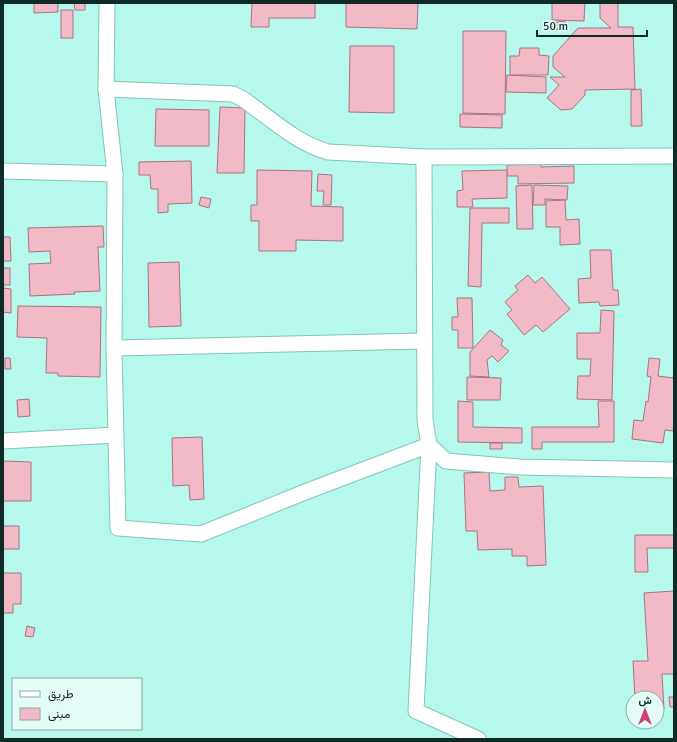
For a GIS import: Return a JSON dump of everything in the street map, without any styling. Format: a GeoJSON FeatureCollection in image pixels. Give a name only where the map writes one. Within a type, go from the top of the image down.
{"type":"FeatureCollection","features":[{"type":"Feature","properties":{"kind":"street"},"geometry":{"type":"LineString","coordinates":[[107,3],[106,89],[115,174],[114,348],[118,528],[201,534],[305,492],[429,445]]}},
{"type":"Feature","properties":{"kind":"street"},"geometry":{"type":"LineString","coordinates":[[106,89],[233,94],[243,99],[303,142],[314,148],[328,152],[424,157],[674,156]]}},
{"type":"Feature","properties":{"kind":"street"},"geometry":{"type":"LineString","coordinates":[[424,157],[424,420],[429,445],[416,711],[478,739]]}},
{"type":"Feature","properties":{"kind":"street"},"geometry":{"type":"LineString","coordinates":[[3,171],[115,174]]}},
{"type":"Feature","properties":{"kind":"street"},"geometry":{"type":"LineString","coordinates":[[114,348],[424,341]]}},
{"type":"Feature","properties":{"kind":"street"},"geometry":{"type":"LineString","coordinates":[[3,441],[116,435]]}},
{"type":"Feature","properties":{"kind":"street"},"geometry":{"type":"LineString","coordinates":[[429,445],[446,461],[469,464],[580,469],[674,470]]}},
{"type":"Feature","properties":{"kind":"building"},"geometry":{"type":"Polygon","coordinates":[[[34,3],[58,3],[58,12],[34,13],[34,3]]]}},
{"type":"Feature","properties":{"kind":"building"},"geometry":{"type":"Polygon","coordinates":[[[74,3],[85,3],[85,10],[75,10],[74,3]]]}},
{"type":"Feature","properties":{"kind":"building"},"geometry":{"type":"Polygon","coordinates":[[[252,3],[315,3],[315,18],[269,18],[269,27],[251,27],[252,3]]]}},
{"type":"Feature","properties":{"kind":"building"},"geometry":{"type":"Polygon","coordinates":[[[346,3],[418,3],[417,29],[346,27],[346,3]]]}},
{"type":"Feature","properties":{"kind":"building"},"geometry":{"type":"Polygon","coordinates":[[[552,3],[585,3],[584,21],[552,20],[552,3]]]}},
{"type":"Feature","properties":{"kind":"building"},"geometry":{"type":"Polygon","coordinates":[[[600,3],[618,3],[618,27],[633,27],[635,89],[585,90],[585,95],[572,109],[561,110],[547,98],[559,85],[550,77],[565,77],[553,67],[553,56],[578,28],[611,28],[600,18],[600,3]]]}},
{"type":"Feature","properties":{"kind":"building"},"geometry":{"type":"Polygon","coordinates":[[[61,10],[73,10],[73,38],[61,38],[61,10]]]}},
{"type":"Feature","properties":{"kind":"building"},"geometry":{"type":"Polygon","coordinates":[[[565,21],[566,28],[551,30],[551,23],[565,21]]]}},
{"type":"Feature","properties":{"kind":"building"},"geometry":{"type":"Polygon","coordinates":[[[463,31],[506,31],[505,114],[463,113],[463,31]]]}},
{"type":"Feature","properties":{"kind":"building"},"geometry":{"type":"Polygon","coordinates":[[[350,46],[394,46],[394,113],[349,112],[350,46]]]}},
{"type":"Feature","properties":{"kind":"building"},"geometry":{"type":"Polygon","coordinates":[[[520,48],[539,48],[539,55],[549,56],[548,75],[510,75],[510,56],[519,56],[520,48]]]}},
{"type":"Feature","properties":{"kind":"building"},"geometry":{"type":"Polygon","coordinates":[[[507,75],[546,77],[546,93],[506,92],[507,75]]]}},
{"type":"Feature","properties":{"kind":"building"},"geometry":{"type":"Polygon","coordinates":[[[641,89],[642,126],[631,126],[631,90],[641,89]]]}},
{"type":"Feature","properties":{"kind":"building"},"geometry":{"type":"Polygon","coordinates":[[[220,107],[245,108],[244,173],[217,173],[220,107]]]}},
{"type":"Feature","properties":{"kind":"building"},"geometry":{"type":"Polygon","coordinates":[[[156,109],[209,110],[209,146],[155,146],[156,109]]]}},
{"type":"Feature","properties":{"kind":"building"},"geometry":{"type":"Polygon","coordinates":[[[460,114],[502,115],[502,128],[460,127],[460,114]]]}},
{"type":"Feature","properties":{"kind":"building"},"geometry":{"type":"Polygon","coordinates":[[[191,161],[192,203],[168,204],[168,212],[158,213],[158,189],[151,189],[150,175],[139,175],[139,162],[191,161]]]}},
{"type":"Feature","properties":{"kind":"building"},"geometry":{"type":"Polygon","coordinates":[[[541,164],[541,167],[574,166],[574,183],[518,184],[518,176],[507,176],[507,165],[541,164]]]}},
{"type":"Feature","properties":{"kind":"building"},"geometry":{"type":"Polygon","coordinates":[[[257,170],[312,171],[311,206],[343,207],[343,241],[296,240],[296,251],[259,251],[259,221],[251,221],[251,205],[257,205],[257,170]]]}},
{"type":"Feature","properties":{"kind":"building"},"geometry":{"type":"Polygon","coordinates":[[[507,170],[507,198],[472,199],[473,207],[457,207],[457,191],[463,190],[462,171],[507,170]]]}},
{"type":"Feature","properties":{"kind":"building"},"geometry":{"type":"Polygon","coordinates":[[[318,174],[332,175],[331,205],[323,205],[324,191],[317,191],[318,174]]]}},
{"type":"Feature","properties":{"kind":"building"},"geometry":{"type":"Polygon","coordinates":[[[532,185],[533,229],[517,229],[516,186],[532,185]]]}},
{"type":"Feature","properties":{"kind":"building"},"geometry":{"type":"Polygon","coordinates":[[[534,185],[568,186],[567,200],[545,199],[545,205],[533,205],[534,185]]]}},
{"type":"Feature","properties":{"kind":"building"},"geometry":{"type":"Polygon","coordinates":[[[201,197],[211,199],[209,208],[199,205],[201,197]]]}},
{"type":"Feature","properties":{"kind":"building"},"geometry":{"type":"Polygon","coordinates":[[[565,200],[566,220],[579,219],[580,244],[560,245],[560,227],[546,227],[546,201],[565,200]]]}},
{"type":"Feature","properties":{"kind":"building"},"geometry":{"type":"Polygon","coordinates":[[[470,208],[509,208],[509,223],[482,223],[481,287],[468,286],[470,208]]]}},
{"type":"Feature","properties":{"kind":"building"},"geometry":{"type":"Polygon","coordinates":[[[103,226],[104,247],[98,247],[100,291],[74,292],[75,294],[30,296],[29,264],[51,263],[50,251],[29,252],[28,228],[103,226]]]}},
{"type":"Feature","properties":{"kind":"building"},"geometry":{"type":"Polygon","coordinates":[[[3,237],[10,237],[11,261],[3,261],[3,237]]]}},
{"type":"Feature","properties":{"kind":"building"},"geometry":{"type":"Polygon","coordinates":[[[590,250],[611,250],[613,290],[618,290],[619,305],[600,306],[599,302],[579,303],[578,279],[591,278],[590,250]]]}},
{"type":"Feature","properties":{"kind":"building"},"geometry":{"type":"Polygon","coordinates":[[[179,262],[181,326],[149,327],[148,263],[179,262]]]}},
{"type":"Feature","properties":{"kind":"building"},"geometry":{"type":"Polygon","coordinates":[[[3,268],[10,268],[10,285],[3,285],[3,268]]]}},
{"type":"Feature","properties":{"kind":"building"},"geometry":{"type":"Polygon","coordinates":[[[528,275],[535,283],[542,277],[570,309],[543,332],[536,325],[524,335],[507,314],[512,310],[505,302],[518,290],[515,286],[528,275]]]}},
{"type":"Feature","properties":{"kind":"building"},"geometry":{"type":"Polygon","coordinates":[[[3,288],[11,289],[11,313],[3,312],[3,288]]]}},
{"type":"Feature","properties":{"kind":"building"},"geometry":{"type":"Polygon","coordinates":[[[457,298],[472,298],[473,348],[458,348],[458,330],[452,330],[452,317],[458,317],[457,298]]]}},
{"type":"Feature","properties":{"kind":"building"},"geometry":{"type":"Polygon","coordinates":[[[18,306],[101,307],[100,377],[58,376],[58,373],[46,373],[47,338],[17,337],[18,306]]]}},
{"type":"Feature","properties":{"kind":"building"},"geometry":{"type":"Polygon","coordinates":[[[601,310],[614,311],[612,400],[577,399],[578,376],[590,376],[591,359],[577,359],[577,333],[600,333],[601,310]]]}},
{"type":"Feature","properties":{"kind":"building"},"geometry":{"type":"Polygon","coordinates":[[[490,330],[503,340],[501,345],[509,351],[498,362],[492,356],[487,360],[489,377],[470,376],[470,352],[490,330]]]}},
{"type":"Feature","properties":{"kind":"building"},"geometry":{"type":"Polygon","coordinates":[[[5,358],[10,358],[11,369],[5,369],[5,358]]]}},
{"type":"Feature","properties":{"kind":"building"},"geometry":{"type":"Polygon","coordinates":[[[649,358],[660,359],[658,376],[673,378],[674,371],[674,431],[665,430],[663,443],[632,439],[634,420],[643,421],[646,401],[648,402],[651,377],[647,376],[649,358]]]}},
{"type":"Feature","properties":{"kind":"building"},"geometry":{"type":"Polygon","coordinates":[[[467,377],[501,378],[500,400],[467,400],[467,377]]]}},
{"type":"Feature","properties":{"kind":"building"},"geometry":{"type":"Polygon","coordinates":[[[29,399],[30,416],[18,417],[17,400],[29,399]]]}},
{"type":"Feature","properties":{"kind":"building"},"geometry":{"type":"Polygon","coordinates":[[[458,401],[473,402],[473,427],[522,428],[522,443],[458,442],[458,401]]]}},
{"type":"Feature","properties":{"kind":"building"},"geometry":{"type":"Polygon","coordinates":[[[598,401],[614,401],[614,442],[542,442],[542,449],[532,449],[532,427],[599,427],[598,401]]]}},
{"type":"Feature","properties":{"kind":"building"},"geometry":{"type":"Polygon","coordinates":[[[202,437],[204,499],[190,500],[189,485],[173,486],[172,438],[202,437]]]}},
{"type":"Feature","properties":{"kind":"building"},"geometry":{"type":"Polygon","coordinates":[[[490,443],[502,443],[502,449],[490,449],[490,443]]]}},
{"type":"Feature","properties":{"kind":"building"},"geometry":{"type":"Polygon","coordinates":[[[3,461],[31,462],[31,501],[3,501],[3,461]]]}},
{"type":"Feature","properties":{"kind":"building"},"geometry":{"type":"Polygon","coordinates":[[[489,472],[490,491],[505,490],[505,477],[518,477],[519,487],[543,486],[546,565],[527,566],[527,556],[512,556],[512,549],[478,550],[477,531],[466,531],[464,473],[489,472]]]}},
{"type":"Feature","properties":{"kind":"building"},"geometry":{"type":"Polygon","coordinates":[[[3,526],[19,526],[19,549],[3,549],[3,526]]]}},
{"type":"Feature","properties":{"kind":"building"},"geometry":{"type":"Polygon","coordinates":[[[635,535],[674,535],[674,548],[647,548],[648,572],[635,572],[635,535]]]}},
{"type":"Feature","properties":{"kind":"building"},"geometry":{"type":"Polygon","coordinates":[[[3,573],[21,573],[21,604],[13,604],[13,613],[3,613],[3,573]]]}},
{"type":"Feature","properties":{"kind":"building"},"geometry":{"type":"Polygon","coordinates":[[[674,591],[674,674],[662,674],[663,690],[635,690],[633,661],[648,661],[644,593],[674,591]]]}},
{"type":"Feature","properties":{"kind":"building"},"geometry":{"type":"Polygon","coordinates":[[[27,626],[35,628],[33,637],[25,636],[27,626]]]}},
{"type":"Feature","properties":{"kind":"building"},"geometry":{"type":"Polygon","coordinates":[[[669,697],[674,697],[674,707],[670,707],[669,697]]]}}]}
